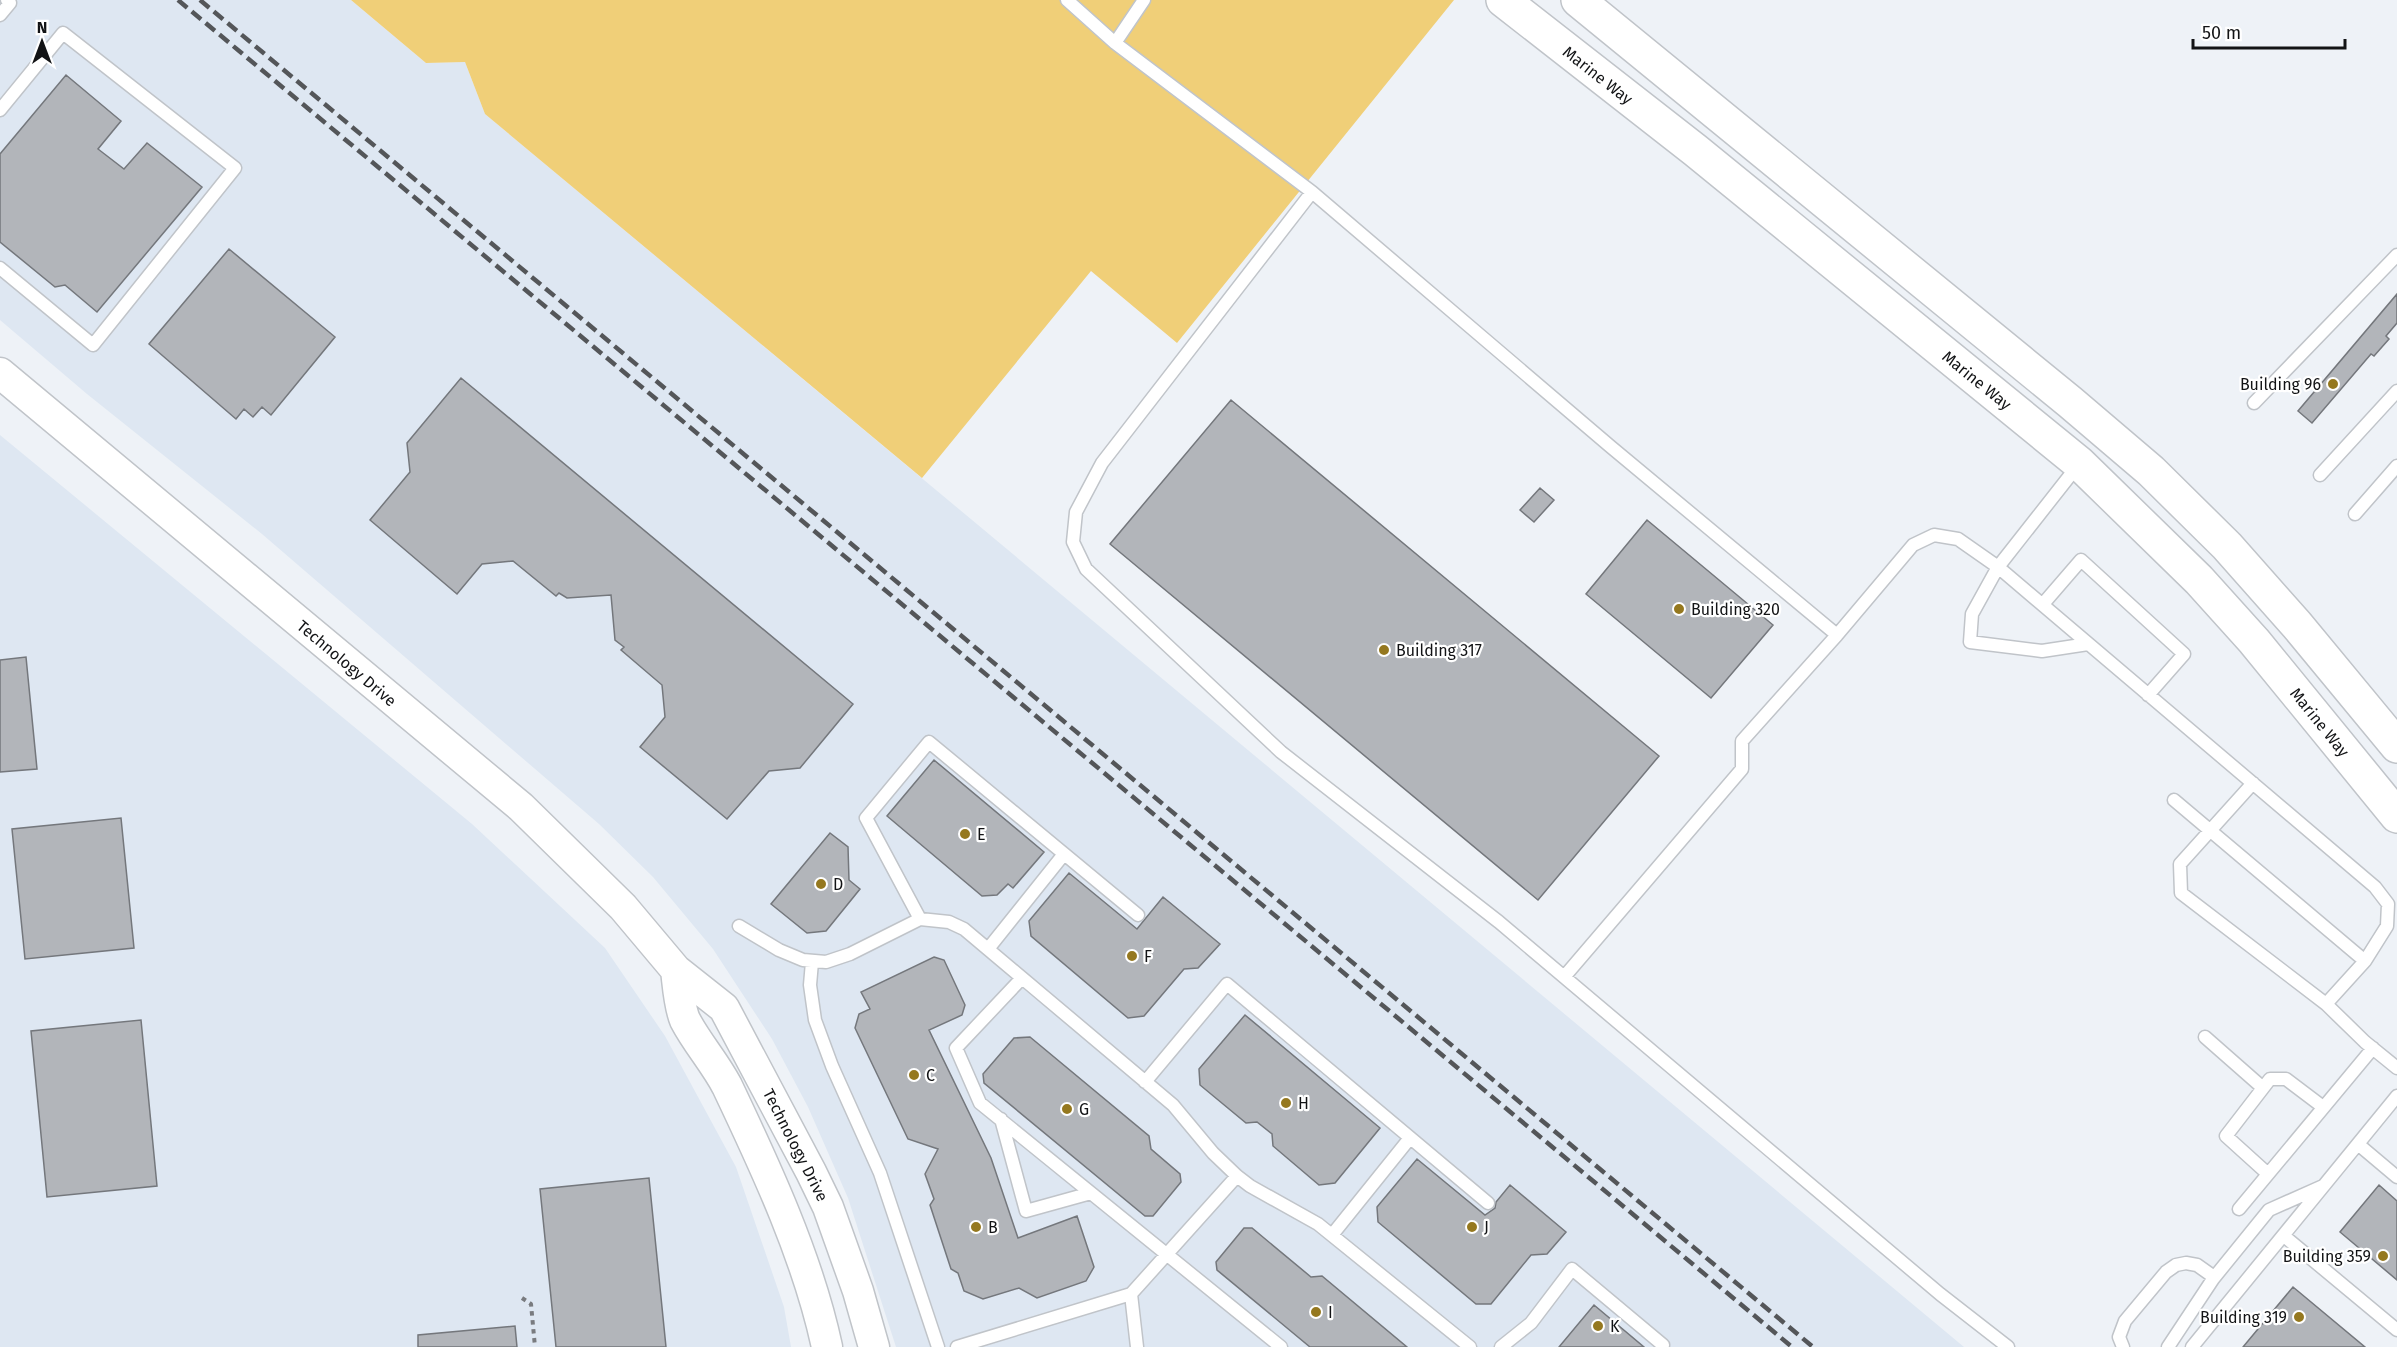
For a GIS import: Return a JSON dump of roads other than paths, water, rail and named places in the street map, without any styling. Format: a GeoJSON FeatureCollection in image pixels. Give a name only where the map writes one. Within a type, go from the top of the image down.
{"type":"FeatureCollection","features":[{"type":"Feature","properties":{"kind":"main road","name":"Marine Way"},"geometry":{"type":"LineString","coordinates":[[1503,0],[1695,150],[2079,463],[2199,580],[2254,641],[2397,816]]}},
{"type":"Feature","properties":{"kind":"main road"},"geometry":{"type":"LineString","coordinates":[[1578,0],[2070,402],[2151,471],[2235,554],[2397,746]]}},
{"type":"Feature","properties":{"kind":"street","name":"Technology Drive"},"geometry":{"type":"LineString","coordinates":[[0,373],[521,807],[623,907],[675,970],[724,1008],[828,1207],[854,1280],[874,1347]]}},
{"type":"Feature","properties":{"kind":"street","name":"Technology Drive"},"geometry":{"type":"LineString","coordinates":[[675,970],[684,1018],[726,1083],[800,1253],[816,1302],[827,1347]]}},
{"type":"Feature","properties":{"kind":"lane"},"geometry":{"type":"LineString","coordinates":[[0,15],[10,3],[7,0]]}},
{"type":"Feature","properties":{"kind":"lane"},"geometry":{"type":"LineString","coordinates":[[1067,0],[1115,43],[1312,192],[1611,447],[1837,635]]}},
{"type":"Feature","properties":{"kind":"lane"},"geometry":{"type":"LineString","coordinates":[[1115,43],[1144,0]]}},
{"type":"Feature","properties":{"kind":"lane"},"geometry":{"type":"LineString","coordinates":[[0,110],[63,33],[235,168],[93,345],[0,268]]}},
{"type":"Feature","properties":{"kind":"lane"},"geometry":{"type":"LineString","coordinates":[[1312,192],[1102,463],[1076,512],[1073,542],[1086,570],[1281,752],[1499,922],[1940,1294],[2008,1347]]}},
{"type":"Feature","properties":{"kind":"lane"},"geometry":{"type":"LineString","coordinates":[[2254,403],[2397,255]]}},
{"type":"Feature","properties":{"kind":"lane"},"geometry":{"type":"LineString","coordinates":[[2320,476],[2397,391]]}},
{"type":"Feature","properties":{"kind":"lane"},"geometry":{"type":"LineString","coordinates":[[2079,463],[1998,567],[1972,614],[1970,642],[2042,651],[2088,644]]}},
{"type":"Feature","properties":{"kind":"lane"},"geometry":{"type":"LineString","coordinates":[[2355,514],[2397,466]]}},
{"type":"Feature","properties":{"kind":"lane"},"geometry":{"type":"LineString","coordinates":[[1564,977],[1742,769],[1742,741],[1837,635],[1913,545],[1934,535],[1958,539],[1998,567],[2375,887],[2388,904],[2387,926],[2365,961],[2326,1004]]}},
{"type":"Feature","properties":{"kind":"lane"},"geometry":{"type":"LineString","coordinates":[[2043,604],[2081,560],[2184,654],[2148,695]]}},
{"type":"Feature","properties":{"kind":"lane"},"geometry":{"type":"LineString","coordinates":[[920,919],[866,818],[929,742],[1138,915]]}},
{"type":"Feature","properties":{"kind":"lane"},"geometry":{"type":"LineString","coordinates":[[2253,783],[2180,864],[2181,893],[2326,1004],[2397,1068]]}},
{"type":"Feature","properties":{"kind":"lane"},"geometry":{"type":"LineString","coordinates":[[2174,800],[2365,961]]}},
{"type":"Feature","properties":{"kind":"lane"},"geometry":{"type":"LineString","coordinates":[[988,950],[1064,854]]}},
{"type":"Feature","properties":{"kind":"lane"},"geometry":{"type":"LineString","coordinates":[[739,926],[779,950],[812,962],[826,962],[850,954],[920,919],[949,922],[964,929],[1173,1105],[1213,1153],[1237,1176],[1250,1186],[1318,1224],[1470,1347]]}},
{"type":"Feature","properties":{"kind":"lane"},"geometry":{"type":"LineString","coordinates":[[812,962],[810,985],[815,1020],[832,1066],[880,1173],[938,1347]]}},
{"type":"Feature","properties":{"kind":"lane"},"geometry":{"type":"LineString","coordinates":[[1022,978],[956,1047],[980,1102],[1091,1192],[1269,1343],[1281,1347]]}},
{"type":"Feature","properties":{"kind":"lane"},"geometry":{"type":"LineString","coordinates":[[1145,1082],[1227,984],[1488,1203]]}},
{"type":"Feature","properties":{"kind":"lane"},"geometry":{"type":"LineString","coordinates":[[2205,1037],[2264,1088]]}},
{"type":"Feature","properties":{"kind":"lane"},"geometry":{"type":"LineString","coordinates":[[2239,1209],[2373,1047]]}},
{"type":"Feature","properties":{"kind":"lane"},"geometry":{"type":"LineString","coordinates":[[2268,1174],[2226,1136],[2270,1079],[2286,1079],[2323,1107]]}},
{"type":"Feature","properties":{"kind":"lane"},"geometry":{"type":"LineString","coordinates":[[2192,1347],[2397,1096]]}},
{"type":"Feature","properties":{"kind":"lane"},"geometry":{"type":"LineString","coordinates":[[1001,1119],[1026,1211],[1091,1192]]}},
{"type":"Feature","properties":{"kind":"lane"},"geometry":{"type":"LineString","coordinates":[[1332,1235],[1410,1138]]}},
{"type":"Feature","properties":{"kind":"lane"},"geometry":{"type":"LineString","coordinates":[[2359,1145],[2397,1177]]}},
{"type":"Feature","properties":{"kind":"lane"},"geometry":{"type":"LineString","coordinates":[[957,1347],[1131,1294],[1237,1176]]}},
{"type":"Feature","properties":{"kind":"lane"},"geometry":{"type":"LineString","coordinates":[[2168,1347],[2214,1277],[2269,1210],[2326,1185]]}},
{"type":"Feature","properties":{"kind":"lane"},"geometry":{"type":"LineString","coordinates":[[2284,1236],[2397,1330]]}},
{"type":"Feature","properties":{"kind":"lane"},"geometry":{"type":"LineString","coordinates":[[2123,1347],[2120,1329],[2124,1321],[2166,1272],[2176,1265],[2186,1263],[2197,1265],[2214,1277]]}},
{"type":"Feature","properties":{"kind":"lane"},"geometry":{"type":"LineString","coordinates":[[1501,1347],[1531,1323],[1572,1269],[1663,1345],[1661,1347]]}},
{"type":"Feature","properties":{"kind":"lane"},"geometry":{"type":"LineString","coordinates":[[1131,1294],[1137,1347]]}},
{"type":"Feature","properties":{"kind":"railway"},"geometry":{"type":"LineString","coordinates":[[178,0],[1792,1347]]}},
{"type":"Feature","properties":{"kind":"railway"},"geometry":{"type":"LineString","coordinates":[[200,0],[1813,1347]]}},
{"type":"Feature","properties":{"kind":"place","name":"Building 96"},"geometry":{"type":"Point","coordinates":[2333,384]}},
{"type":"Feature","properties":{"kind":"place","name":"Building 320"},"geometry":{"type":"Point","coordinates":[1679,609]}},
{"type":"Feature","properties":{"kind":"place","name":"Building 317"},"geometry":{"type":"Point","coordinates":[1384,650]}},
{"type":"Feature","properties":{"kind":"place","name":"E"},"geometry":{"type":"Point","coordinates":[965,834]}},
{"type":"Feature","properties":{"kind":"place","name":"D"},"geometry":{"type":"Point","coordinates":[821,884]}},
{"type":"Feature","properties":{"kind":"place","name":"F"},"geometry":{"type":"Point","coordinates":[1132,956]}},
{"type":"Feature","properties":{"kind":"place","name":"C"},"geometry":{"type":"Point","coordinates":[914,1075]}},
{"type":"Feature","properties":{"kind":"place","name":"H"},"geometry":{"type":"Point","coordinates":[1286,1103]}},
{"type":"Feature","properties":{"kind":"place","name":"G"},"geometry":{"type":"Point","coordinates":[1067,1109]}},
{"type":"Feature","properties":{"kind":"place","name":"B"},"geometry":{"type":"Point","coordinates":[976,1227]}},
{"type":"Feature","properties":{"kind":"place","name":"J"},"geometry":{"type":"Point","coordinates":[1472,1227]}},
{"type":"Feature","properties":{"kind":"place","name":"Building 359"},"geometry":{"type":"Point","coordinates":[2383,1256]}},
{"type":"Feature","properties":{"kind":"place","name":"I"},"geometry":{"type":"Point","coordinates":[1316,1312]}},
{"type":"Feature","properties":{"kind":"place","name":"Building 319"},"geometry":{"type":"Point","coordinates":[2299,1317]}},
{"type":"Feature","properties":{"kind":"place","name":"K"},"geometry":{"type":"Point","coordinates":[1598,1326]}}]}
